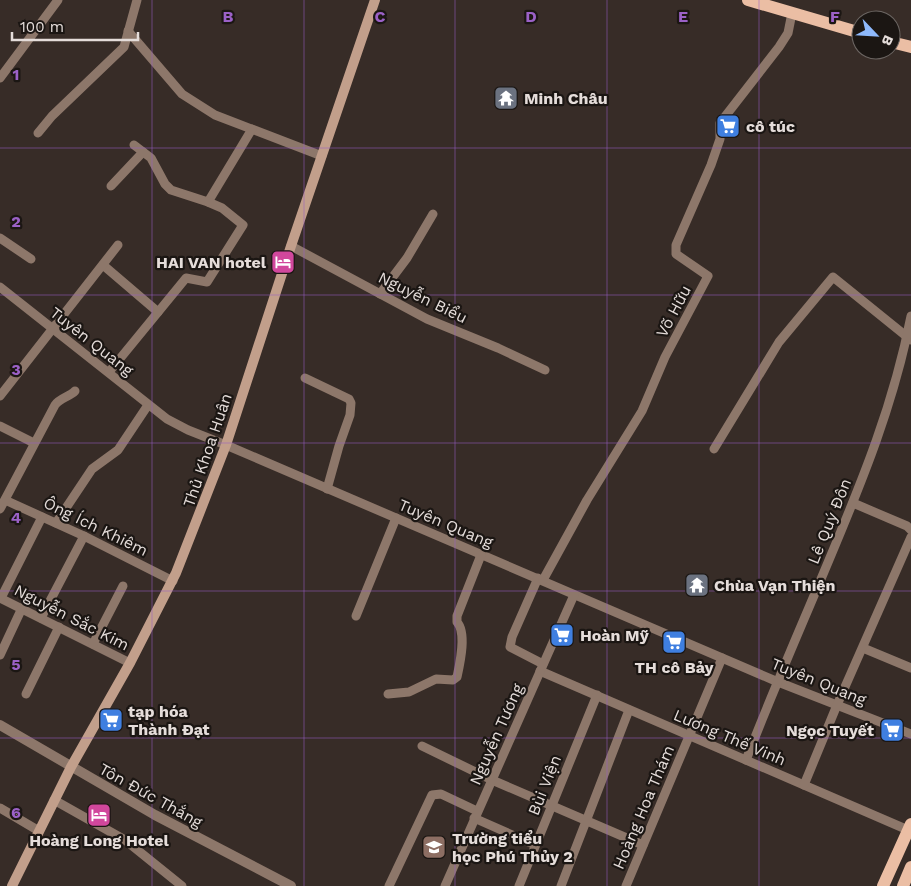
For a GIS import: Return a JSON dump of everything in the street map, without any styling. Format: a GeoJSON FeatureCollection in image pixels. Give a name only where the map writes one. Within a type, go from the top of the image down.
{"type":"FeatureCollection","features":[{"type":"Feature","properties":{"kind":"main road","name":"Thủ Khoa Huân"},"geometry":{"type":"LineString","coordinates":[[12,886],[71,767],[130,663],[173,581],[226,445],[291,246],[375,0]]}},
{"type":"Feature","properties":{"kind":"main road"},"geometry":{"type":"LineString","coordinates":[[748,0],[851,30]]}},
{"type":"Feature","properties":{"kind":"main road"},"geometry":{"type":"LineString","coordinates":[[883,886],[910,827]]}},
{"type":"Feature","properties":{"kind":"main road"},"geometry":{"type":"LineString","coordinates":[[903,886],[911,867]]}},
{"type":"Feature","properties":{"kind":"street"},"geometry":{"type":"LineString","coordinates":[[0,78],[58,0]]}},
{"type":"Feature","properties":{"kind":"street"},"geometry":{"type":"LineString","coordinates":[[38,133],[52,116],[124,47],[137,0]]}},
{"type":"Feature","properties":{"kind":"street","name":"Võ Hữu"},"geometry":{"type":"LineString","coordinates":[[540,580],[642,411],[665,357],[708,276],[676,254],[676,245],[711,165],[720,139],[720,123],[779,47],[788,33],[792,13]]}},
{"type":"Feature","properties":{"kind":"street"},"geometry":{"type":"LineString","coordinates":[[128,32],[182,94],[215,115],[322,156]]}},
{"type":"Feature","properties":{"kind":"street"},"geometry":{"type":"LineString","coordinates":[[208,202],[252,129]]}},
{"type":"Feature","properties":{"kind":"street"},"geometry":{"type":"LineString","coordinates":[[109,372],[186,278],[207,282],[243,225],[226,211],[208,202],[171,190],[164,184],[151,158],[134,145]]}},
{"type":"Feature","properties":{"kind":"street"},"geometry":{"type":"LineString","coordinates":[[111,186],[143,152]]}},
{"type":"Feature","properties":{"kind":"street"},"geometry":{"type":"LineString","coordinates":[[380,294],[407,258],[433,214]]}},
{"type":"Feature","properties":{"kind":"street"},"geometry":{"type":"LineString","coordinates":[[0,238],[31,259]]}},
{"type":"Feature","properties":{"kind":"street"},"geometry":{"type":"LineString","coordinates":[[0,396],[118,245]]}},
{"type":"Feature","properties":{"kind":"street","name":"Nguyễn Biểu"},"geometry":{"type":"LineString","coordinates":[[291,246],[427,319],[498,348],[545,370]]}},
{"type":"Feature","properties":{"kind":"street"},"geometry":{"type":"LineString","coordinates":[[103,265],[158,312]]}},
{"type":"Feature","properties":{"kind":"street"},"geometry":{"type":"LineString","coordinates":[[714,449],[780,342],[833,276],[909,338]]}},
{"type":"Feature","properties":{"kind":"street","name":"Tuyên Quang"},"geometry":{"type":"LineString","coordinates":[[1,289],[109,372],[148,405],[188,430],[778,682],[911,734]]}},
{"type":"Feature","properties":{"kind":"street","name":"Lê Quý Đôn"},"geometry":{"type":"LineString","coordinates":[[746,760],[853,503],[887,414],[909,338],[911,316]]}},
{"type":"Feature","properties":{"kind":"street"},"geometry":{"type":"LineString","coordinates":[[305,378],[349,399],[351,403],[350,415],[327,489]]}},
{"type":"Feature","properties":{"kind":"street"},"geometry":{"type":"LineString","coordinates":[[0,509],[55,405],[58,401],[75,391]]}},
{"type":"Feature","properties":{"kind":"street"},"geometry":{"type":"LineString","coordinates":[[56,523],[92,469],[118,450],[148,405]]}},
{"type":"Feature","properties":{"kind":"street"},"geometry":{"type":"LineString","coordinates":[[0,426],[34,443]]}},
{"type":"Feature","properties":{"kind":"street","name":"Ông Ích Khiêm"},"geometry":{"type":"LineString","coordinates":[[5,500],[84,536],[173,581]]}},
{"type":"Feature","properties":{"kind":"street"},"geometry":{"type":"LineString","coordinates":[[853,503],[906,526],[911,530]]}},
{"type":"Feature","properties":{"kind":"street"},"geometry":{"type":"LineString","coordinates":[[1,598],[42,516]]}},
{"type":"Feature","properties":{"kind":"street"},"geometry":{"type":"LineString","coordinates":[[356,616],[396,518]]}},
{"type":"Feature","properties":{"kind":"street"},"geometry":{"type":"LineString","coordinates":[[41,618],[84,536]]}},
{"type":"Feature","properties":{"kind":"street"},"geometry":{"type":"LineString","coordinates":[[804,785],[911,537]]}},
{"type":"Feature","properties":{"kind":"street"},"geometry":{"type":"LineString","coordinates":[[388,694],[415,690],[430,680],[454,680],[457,677],[462,648],[461,627],[457,622],[457,616],[481,554]]}},
{"type":"Feature","properties":{"kind":"street","name":"Lương Thế Vinh"},"geometry":{"type":"LineString","coordinates":[[540,580],[515,630],[510,647],[542,668],[630,710],[804,785],[910,827]]}},
{"type":"Feature","properties":{"kind":"street"},"geometry":{"type":"LineString","coordinates":[[93,644],[123,586]]}},
{"type":"Feature","properties":{"kind":"street","name":"Nguyễn Tương"},"geometry":{"type":"LineString","coordinates":[[445,886],[574,594]]}},
{"type":"Feature","properties":{"kind":"street","name":"Nguyễn Sắc Kim"},"geometry":{"type":"LineString","coordinates":[[1,598],[130,663]]}},
{"type":"Feature","properties":{"kind":"street"},"geometry":{"type":"LineString","coordinates":[[0,655],[22,608]]}},
{"type":"Feature","properties":{"kind":"street"},"geometry":{"type":"LineString","coordinates":[[26,694],[59,627]]}},
{"type":"Feature","properties":{"kind":"street"},"geometry":{"type":"LineString","coordinates":[[863,648],[911,668]]}},
{"type":"Feature","properties":{"kind":"street","name":"Hoàng Hoa Thám"},"geometry":{"type":"LineString","coordinates":[[626,886],[722,658]]}},
{"type":"Feature","properties":{"kind":"street","name":"Bùi Viện"},"geometry":{"type":"LineString","coordinates":[[519,886],[597,695]]}},
{"type":"Feature","properties":{"kind":"street"},"geometry":{"type":"LineString","coordinates":[[561,886],[630,710]]}},
{"type":"Feature","properties":{"kind":"street","name":"Tôn Đức Thắng"},"geometry":{"type":"LineString","coordinates":[[0,725],[158,817],[291,886]]}},
{"type":"Feature","properties":{"kind":"street"},"geometry":{"type":"LineString","coordinates":[[422,746],[492,780],[643,845]]}},
{"type":"Feature","properties":{"kind":"street"},"geometry":{"type":"LineString","coordinates":[[388,886],[432,795],[441,794],[476,815],[535,845]]}},
{"type":"Feature","properties":{"kind":"street"},"geometry":{"type":"LineString","coordinates":[[54,800],[125,840],[182,886]]}},
{"type":"Feature","properties":{"kind":"street"},"geometry":{"type":"LineString","coordinates":[[0,808],[39,831]]}},
{"type":"Feature","properties":{"kind":"place","name":"Minh Châu"},"geometry":{"type":"Point","coordinates":[506,98]}},
{"type":"Feature","properties":{"kind":"place","name":"cô túc"},"geometry":{"type":"Point","coordinates":[728,126]}},
{"type":"Feature","properties":{"kind":"place","name":"HAI VAN hotel"},"geometry":{"type":"Point","coordinates":[283,262]}},
{"type":"Feature","properties":{"kind":"place","name":"Chùa Vạn Thiện"},"geometry":{"type":"Point","coordinates":[697,585]}},
{"type":"Feature","properties":{"kind":"place","name":"Hoàn Mỹ"},"geometry":{"type":"Point","coordinates":[562,635]}},
{"type":"Feature","properties":{"kind":"place","name":"TH cô Bảy"},"geometry":{"type":"Point","coordinates":[674,642]}},
{"type":"Feature","properties":{"kind":"place","name":"tạp hóa Thành Đạt"},"geometry":{"type":"Point","coordinates":[111,720]}},
{"type":"Feature","properties":{"kind":"place","name":"Ngọc Tuyết"},"geometry":{"type":"Point","coordinates":[892,730]}},
{"type":"Feature","properties":{"kind":"place","name":"Hoàng Long Hotel"},"geometry":{"type":"Point","coordinates":[99,815]}},
{"type":"Feature","properties":{"kind":"place","name":"Trường tiểu học Phú Thủy 2"},"geometry":{"type":"Point","coordinates":[434,847]}}]}
